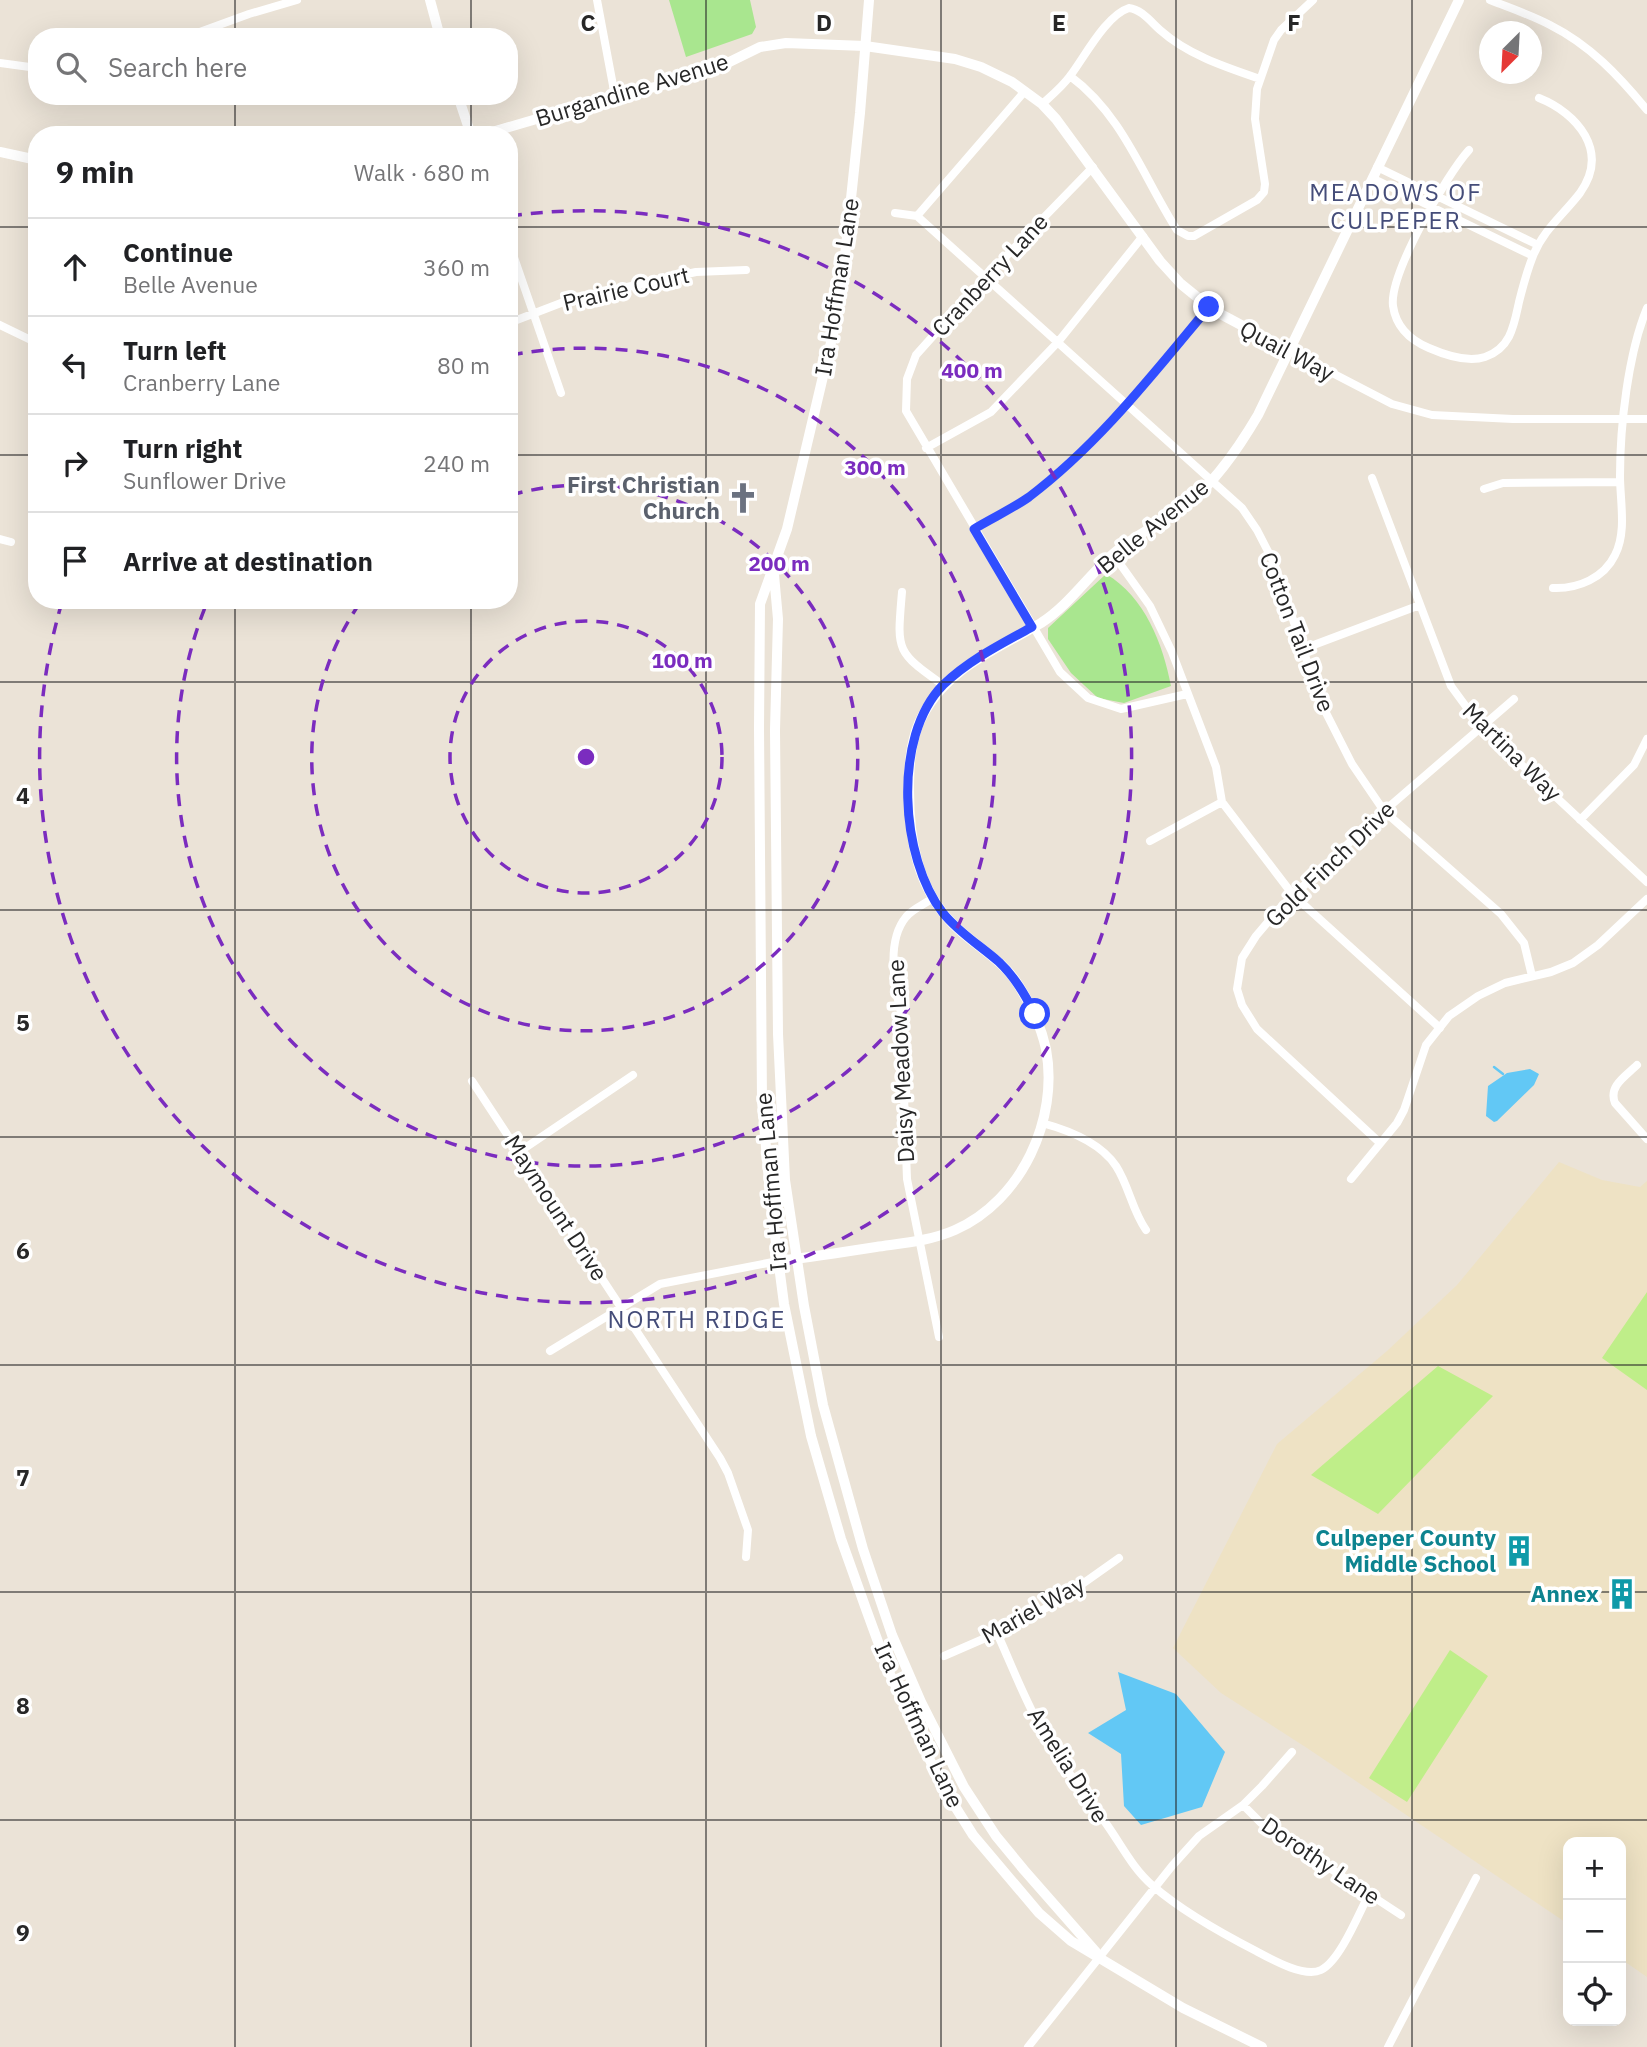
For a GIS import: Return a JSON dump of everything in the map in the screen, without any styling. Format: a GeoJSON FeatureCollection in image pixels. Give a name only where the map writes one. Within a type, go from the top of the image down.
{"type":"FeatureCollection","features":[{"type":"Feature","properties":{"kind":"main road","name":"Ira Hoffman Lane"},"geometry":{"type":"LineString","coordinates":[[869,0],[848,244],[833,334],[787,529],[760,604],[762,1101],[784,1304],[811,1436],[841,1539],[889,1672],[941,1784],[974,1835],[1039,1913],[1070,1941],[1183,2008],[1262,2047]]}},
{"type":"Feature","properties":{"kind":"main road","name":"Ira Hoffman Lane"},"geometry":{"type":"LineString","coordinates":[[773,569],[778,619],[775,742],[778,1034],[785,1180],[822,1405],[863,1549],[899,1652],[921,1702],[964,1787],[996,1836],[1101,1957]]}},
{"type":"Feature","properties":{"kind":"street"},"geometry":{"type":"LineString","coordinates":[[211,28],[297,0]]}},
{"type":"Feature","properties":{"kind":"street"},"geometry":{"type":"LineString","coordinates":[[430,0],[438,28]]}},
{"type":"Feature","properties":{"kind":"street"},"geometry":{"type":"LineString","coordinates":[[597,0],[615,96]]}},
{"type":"Feature","properties":{"kind":"street"},"geometry":{"type":"LineString","coordinates":[[1070,76],[1086,88],[1109,113],[1175,227],[1188,236],[1199,235],[1257,200],[1264,192],[1255,118],[1260,79],[1274,40],[1313,0]]}},
{"type":"Feature","properties":{"kind":"street","name":"Belle Avenue"},"geometry":{"type":"LineString","coordinates":[[550,1351],[652,1288],[668,1281],[778,1261],[918,1241],[958,1229],[990,1206],[1026,1166],[1042,1123],[1048,1086],[1045,1047],[1035,1014],[1010,974],[953,924],[933,898],[920,870],[911,837],[909,764],[918,727],[943,685],[967,665],[1062,607],[1113,554],[1132,538],[1182,508],[1212,480],[1252,426],[1459,0]]}},
{"type":"Feature","properties":{"kind":"street"},"geometry":{"type":"LineString","coordinates":[[1490,0],[1550,25],[1574,39],[1610,67],[1647,110]]}},
{"type":"Feature","properties":{"kind":"street"},"geometry":{"type":"LineString","coordinates":[[1042,104],[1070,76],[1119,13],[1129,8],[1138,11],[1184,48],[1260,79]]}},
{"type":"Feature","properties":{"kind":"street","name":"Burgandine Avenue"},"geometry":{"type":"LineString","coordinates":[[513,126],[711,71],[760,47],[786,43],[865,46]]}},
{"type":"Feature","properties":{"kind":"street","name":"Quail Way"},"geometry":{"type":"LineString","coordinates":[[865,46],[955,59],[996,74],[1025,91],[1056,118],[1166,268],[1209,307],[1392,404],[1432,415],[1513,419],[1647,419]]}},
{"type":"Feature","properties":{"kind":"street"},"geometry":{"type":"LineString","coordinates":[[0,63],[28,67]]}},
{"type":"Feature","properties":{"kind":"street"},"geometry":{"type":"LineString","coordinates":[[895,213],[917,216],[1025,91]]}},
{"type":"Feature","properties":{"kind":"street"},"geometry":{"type":"LineString","coordinates":[[1469,150],[1456,164],[1437,196],[1406,259],[1393,294],[1393,305],[1399,324],[1413,340],[1469,360],[1485,357],[1503,346],[1514,328],[1519,302],[1538,245],[1557,218],[1580,193],[1588,177],[1591,152],[1584,131],[1563,110],[1539,98]]}},
{"type":"Feature","properties":{"kind":"street"},"geometry":{"type":"LineString","coordinates":[[461,105],[468,126]]}},
{"type":"Feature","properties":{"kind":"street"},"geometry":{"type":"LineString","coordinates":[[0,152],[28,158]]}},
{"type":"Feature","properties":{"kind":"street","name":"Cranberry Lane"},"geometry":{"type":"LineString","coordinates":[[1093,167],[985,278],[916,355],[907,379],[906,411],[1060,672],[1087,698],[1121,709],[1187,694]]}},
{"type":"Feature","properties":{"kind":"street"},"geometry":{"type":"LineString","coordinates":[[1377,167],[1538,245]]}},
{"type":"Feature","properties":{"kind":"street"},"geometry":{"type":"LineString","coordinates":[[1372,178],[1533,256]]}},
{"type":"Feature","properties":{"kind":"street","name":"Cotton Tail Drive"},"geometry":{"type":"LineString","coordinates":[[917,216],[1242,508],[1257,530],[1273,563],[1321,703],[1346,752],[1384,811],[1501,914],[1524,943],[1532,976]]}},
{"type":"Feature","properties":{"kind":"street"},"geometry":{"type":"LineString","coordinates":[[926,448],[990,412],[1058,342],[1143,236]]}},
{"type":"Feature","properties":{"kind":"street"},"geometry":{"type":"LineString","coordinates":[[518,269],[561,393]]}},
{"type":"Feature","properties":{"kind":"street","name":"Prairie Court"},"geometry":{"type":"LineString","coordinates":[[518,320],[561,303],[696,272],[747,270]]}},
{"type":"Feature","properties":{"kind":"street"},"geometry":{"type":"LineString","coordinates":[[974,529],[1027,498],[1070,463],[1128,405],[1209,307]]}},
{"type":"Feature","properties":{"kind":"street"},"geometry":{"type":"LineString","coordinates":[[1553,589],[1570,587],[1592,579],[1602,572],[1615,555],[1621,534],[1623,419],[1636,340],[1647,308]]}},
{"type":"Feature","properties":{"kind":"street"},"geometry":{"type":"LineString","coordinates":[[0,325],[28,339]]}},
{"type":"Feature","properties":{"kind":"street","name":"Martina Way"},"geometry":{"type":"LineString","coordinates":[[1372,478],[1451,686],[1481,727],[1647,881]]}},
{"type":"Feature","properties":{"kind":"street"},"geometry":{"type":"LineString","coordinates":[[1485,489],[1503,482],[1620,482]]}},
{"type":"Feature","properties":{"kind":"street"},"geometry":{"type":"LineString","coordinates":[[0,539],[10,541]]}},
{"type":"Feature","properties":{"kind":"street"},"geometry":{"type":"LineString","coordinates":[[1113,554],[1150,606],[1172,652],[1216,767],[1222,802],[1293,895],[1440,1027]]}},
{"type":"Feature","properties":{"kind":"street"},"geometry":{"type":"LineString","coordinates":[[902,592],[899,630],[901,649],[911,662],[943,685]]}},
{"type":"Feature","properties":{"kind":"street"},"geometry":{"type":"LineString","coordinates":[[1303,649],[1420,605]]}},
{"type":"Feature","properties":{"kind":"street","name":"Gold Finch Drive"},"geometry":{"type":"LineString","coordinates":[[1380,1143],[1257,1029],[1242,1005],[1237,989],[1242,958],[1256,936],[1293,895],[1384,811],[1514,699]]}},
{"type":"Feature","properties":{"kind":"street"},"geometry":{"type":"LineString","coordinates":[[1580,820],[1634,765],[1647,739]]}},
{"type":"Feature","properties":{"kind":"street"},"geometry":{"type":"LineString","coordinates":[[1150,841],[1222,802]]}},
{"type":"Feature","properties":{"kind":"street","name":"Daisy Meadow Lane"},"geometry":{"type":"LineString","coordinates":[[933,898],[907,915],[897,932],[895,990],[901,1013],[903,1040],[907,1179],[939,1337]]}},
{"type":"Feature","properties":{"kind":"street"},"geometry":{"type":"LineString","coordinates":[[1350,1179],[1404,1110],[1426,1045],[1450,1016],[1478,996],[1505,983],[1573,963],[1598,945],[1647,899]]}},
{"type":"Feature","properties":{"kind":"street"},"geometry":{"type":"LineString","coordinates":[[1637,1065],[1615,1087],[1613,1098],[1647,1139]]}},
{"type":"Feature","properties":{"kind":"street"},"geometry":{"type":"LineString","coordinates":[[519,1152],[633,1075]]}},
{"type":"Feature","properties":{"kind":"street","name":"Maymount Drive"},"geometry":{"type":"LineString","coordinates":[[472,1081],[724,1466],[748,1530],[746,1558]]}},
{"type":"Feature","properties":{"kind":"street"},"geometry":{"type":"LineString","coordinates":[[1042,1123],[1065,1129],[1094,1145],[1115,1165],[1146,1230]]}},
{"type":"Feature","properties":{"kind":"street","name":"Mariel Way"},"geometry":{"type":"LineString","coordinates":[[944,1656],[1054,1604],[1119,1558]]}},
{"type":"Feature","properties":{"kind":"street","name":"Amelia Drive"},"geometry":{"type":"LineString","coordinates":[[997,1633],[1046,1738],[1135,1869],[1154,1887],[1223,1934],[1288,1966],[1311,1972],[1321,1970],[1341,1948],[1370,1894]]}},
{"type":"Feature","properties":{"kind":"street"},"geometry":{"type":"LineString","coordinates":[[1028,2047],[1154,1887],[1199,1836],[1243,1805],[1292,1752]]}},
{"type":"Feature","properties":{"kind":"street","name":"Dorothy Lane"},"geometry":{"type":"LineString","coordinates":[[1243,1805],[1261,1823],[1401,1915]]}},
{"type":"Feature","properties":{"kind":"street"},"geometry":{"type":"LineString","coordinates":[[1388,2047],[1476,1878]]}},
{"type":"Feature","properties":{"kind":"shaded area"},"geometry":{"type":"Polygon","coordinates":[[[1559,1162],[1602,1180],[1640,1187],[1647,1181],[1647,1977],[1626,1962],[1626,1837],[1563,1837],[1563,1921],[1221,1693],[1173,1648],[1277,1444],[1387,1351],[1457,1285],[1559,1162]]]}},
{"type":"Feature","properties":{"kind":"green space"},"geometry":{"type":"Polygon","coordinates":[[[669,0],[750,0],[756,27],[752,34],[686,57],[669,0]]]}},
{"type":"Feature","properties":{"kind":"green space"},"geometry":{"type":"Polygon","coordinates":[[[1106,574],[1120,584],[1142,608],[1163,654],[1171,686],[1124,703],[1098,698],[1071,673],[1048,639],[1048,628],[1106,574]]]}},
{"type":"Feature","properties":{"kind":"green space"},"geometry":{"type":"Polygon","coordinates":[[[1647,1292],[1647,1390],[1602,1358],[1647,1292]]]}},
{"type":"Feature","properties":{"kind":"green space"},"geometry":{"type":"Polygon","coordinates":[[[1438,1366],[1493,1396],[1378,1514],[1311,1475],[1438,1366]]]}},
{"type":"Feature","properties":{"kind":"green space"},"geometry":{"type":"Polygon","coordinates":[[[1450,1650],[1488,1676],[1407,1802],[1369,1778],[1450,1650]]]}},
{"type":"Feature","properties":{"kind":"water"},"geometry":{"type":"Polygon","coordinates":[[[1530,1069],[1539,1074],[1534,1085],[1497,1121],[1494,1122],[1486,1116],[1488,1086],[1507,1073],[1530,1069]]]}},
{"type":"Feature","properties":{"kind":"water"},"geometry":{"type":"Polygon","coordinates":[[[1118,1672],[1176,1694],[1225,1752],[1202,1807],[1141,1825],[1124,1806],[1121,1754],[1088,1733],[1126,1710],[1118,1672]]]}},
{"type":"Feature","properties":{"kind":"waterway"},"geometry":{"type":"LineString","coordinates":[[1494,1067],[1503,1074]]}},
{"type":"Feature","properties":{"kind":"place","name":"First Christian Church"},"geometry":{"type":"Point","coordinates":[743,498]}},
{"type":"Feature","properties":{"kind":"place","name":"Culpeper County Middle School"},"geometry":{"type":"Point","coordinates":[1519,1551]}},
{"type":"Feature","properties":{"kind":"place","name":"Annex"},"geometry":{"type":"Point","coordinates":[1622,1594]}},
{"type":"Feature","properties":{"kind":"district","name":"MEADOWS OF CULPEPER"},"geometry":{"type":"Point","coordinates":[1396,207]}},
{"type":"Feature","properties":{"kind":"district","name":"NORTH RIDGE"},"geometry":{"type":"Point","coordinates":[697,1320]}},
{"type":"Feature","properties":{"kind":"route"},"geometry":{"type":"LineString","coordinates":[[1035,1014],[1017,982],[1001,963],[953,924],[933,898],[914,852],[909,821],[911,753],[924,713],[943,685],[967,665],[1032,627],[974,529],[1027,498],[1070,463],[1128,405],[1209,307]]}}]}
